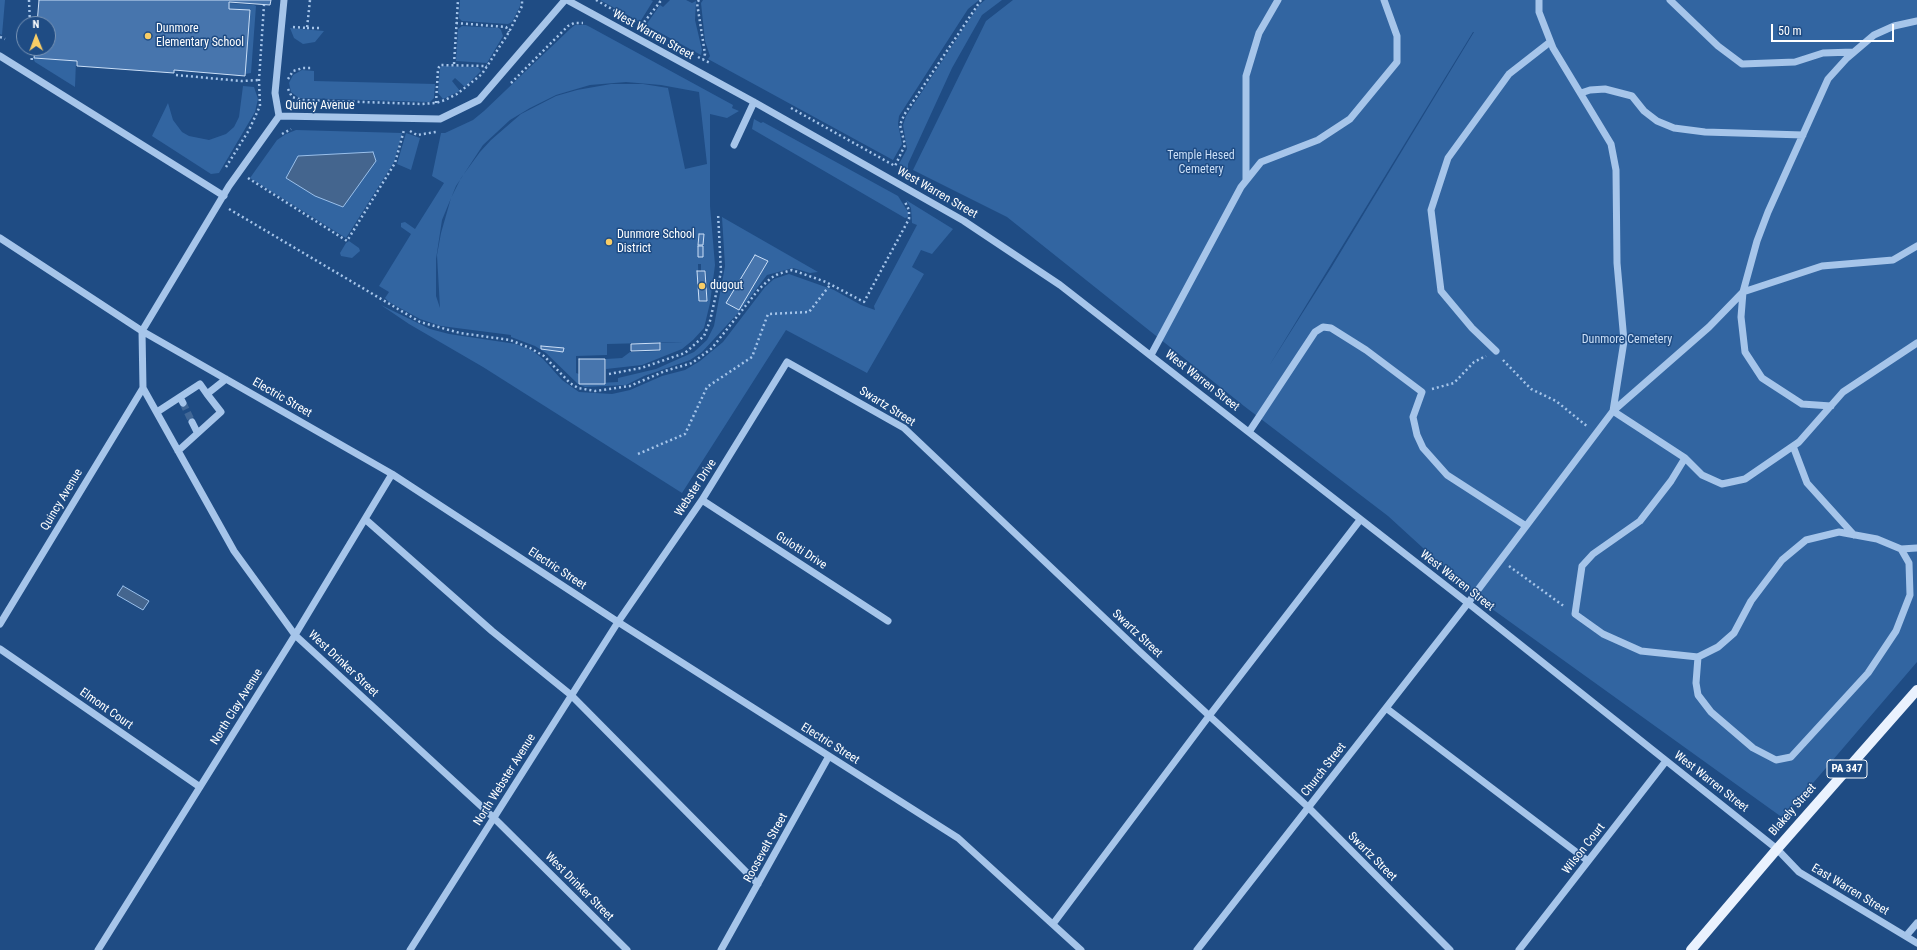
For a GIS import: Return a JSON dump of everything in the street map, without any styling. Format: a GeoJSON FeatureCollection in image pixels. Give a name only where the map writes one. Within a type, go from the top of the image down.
{"type":"FeatureCollection","features":[{"type":"Feature","properties":{"kind":"main road","name":"Blakely Street"},"geometry":{"type":"LineString","coordinates":[[1692,950],[1777,849],[1917,690]]}},
{"type":"Feature","properties":{"kind":"street"},"geometry":{"type":"LineString","coordinates":[[279,116],[275,93],[284,0]]}},
{"type":"Feature","properties":{"kind":"street","name":"Quincy Avenue"},"geometry":{"type":"LineString","coordinates":[[142,331],[229,186],[279,116],[440,118],[479,100],[566,0]]}},
{"type":"Feature","properties":{"kind":"street","name":"West Warren Street"},"geometry":{"type":"LineString","coordinates":[[566,0],[754,102],[964,221],[1060,284],[1468,603],[1777,849]]}},
{"type":"Feature","properties":{"kind":"street"},"geometry":{"type":"LineString","coordinates":[[1246,180],[1246,76],[1259,33],[1278,0]]}},
{"type":"Feature","properties":{"kind":"street"},"geometry":{"type":"LineString","coordinates":[[1151,355],[1241,187],[1261,162],[1318,140],[1350,119],[1397,62],[1397,36],[1384,0]]}},
{"type":"Feature","properties":{"kind":"street"},"geometry":{"type":"LineString","coordinates":[[1539,0],[1540,12],[1553,48],[1612,144],[1616,170],[1617,263],[1624,341],[1613,411],[1685,458],[1702,475],[1722,484],[1745,479],[1793,446],[1843,392],[1917,343]]}},
{"type":"Feature","properties":{"kind":"street"},"geometry":{"type":"LineString","coordinates":[[1670,0],[1718,46],[1742,64],[1795,62],[1823,53],[1853,52]]}},
{"type":"Feature","properties":{"kind":"street"},"geometry":{"type":"LineString","coordinates":[[1831,406],[1802,404],[1762,378],[1745,352],[1741,317],[1743,292],[1757,241],[1768,212],[1828,79],[1853,52],[1874,35],[1894,26],[1917,21]]}},
{"type":"Feature","properties":{"kind":"street"},"geometry":{"type":"LineString","coordinates":[[1496,351],[1472,328],[1442,291],[1431,210],[1448,158],[1509,74],[1550,42]]}},
{"type":"Feature","properties":{"kind":"street"},"geometry":{"type":"LineString","coordinates":[[0,56],[224,196]]}},
{"type":"Feature","properties":{"kind":"street"},"geometry":{"type":"LineString","coordinates":[[1581,93],[1590,90],[1605,90],[1632,96],[1644,112],[1674,128],[1705,132],[1803,135]]}},
{"type":"Feature","properties":{"kind":"street"},"geometry":{"type":"LineString","coordinates":[[734,145],[754,102]]}},
{"type":"Feature","properties":{"kind":"street","name":"Electric Street"},"geometry":{"type":"LineString","coordinates":[[0,238],[142,331],[392,474],[618,622],[958,838],[1081,950]]}},
{"type":"Feature","properties":{"kind":"street"},"geometry":{"type":"LineString","coordinates":[[1743,292],[1822,266],[1894,260],[1917,246]]}},
{"type":"Feature","properties":{"kind":"street","name":"Church Street"},"geometry":{"type":"LineString","coordinates":[[1196,950],[1468,603],[1613,411],[1709,327],[1743,292]]}},
{"type":"Feature","properties":{"kind":"street"},"geometry":{"type":"LineString","coordinates":[[1248,432],[1315,332],[1323,327],[1331,328],[1366,350],[1422,392],[1413,417],[1417,435],[1423,448],[1447,475],[1526,526]]}},
{"type":"Feature","properties":{"kind":"street","name":"West Drinker Street"},"geometry":{"type":"LineString","coordinates":[[142,331],[143,388],[234,552],[295,635],[494,818],[627,950]]}},
{"type":"Feature","properties":{"kind":"street","name":"Webster Drive"},"geometry":{"type":"LineString","coordinates":[[618,622],[702,500],[787,362]]}},
{"type":"Feature","properties":{"kind":"street","name":"Swartz Street"},"geometry":{"type":"LineString","coordinates":[[787,362],[904,428],[1209,716],[1308,807],[1450,950]]}},
{"type":"Feature","properties":{"kind":"street"},"geometry":{"type":"LineString","coordinates":[[207,394],[226,379]]}},
{"type":"Feature","properties":{"kind":"street"},"geometry":{"type":"LineString","coordinates":[[157,412],[181,400],[200,384],[221,412],[178,450]]}},
{"type":"Feature","properties":{"kind":"street","name":"Quincy Avenue"},"geometry":{"type":"LineString","coordinates":[[0,624],[143,388]]}},
{"type":"Feature","properties":{"kind":"street"},"geometry":{"type":"LineString","coordinates":[[192,422],[198,432]]}},
{"type":"Feature","properties":{"kind":"street"},"geometry":{"type":"LineString","coordinates":[[1793,446],[1808,483],[1854,535]]}},
{"type":"Feature","properties":{"kind":"street"},"geometry":{"type":"LineString","coordinates":[[1685,458],[1671,481],[1640,521],[1592,554],[1582,566],[1575,614],[1603,634],[1641,651],[1698,657],[1718,647],[1734,633],[1751,601],[1782,560],[1806,540],[1839,532],[1876,539],[1901,549],[1917,548]]}},
{"type":"Feature","properties":{"kind":"street","name":"North Clay Avenue"},"geometry":{"type":"LineString","coordinates":[[98,950],[295,635],[392,474]]}},
{"type":"Feature","properties":{"kind":"street","name":"Gulotti Drive"},"geometry":{"type":"LineString","coordinates":[[702,500],[888,622]]}},
{"type":"Feature","properties":{"kind":"street"},"geometry":{"type":"LineString","coordinates":[[365,519],[492,631],[571,695],[758,884]]}},
{"type":"Feature","properties":{"kind":"street"},"geometry":{"type":"LineString","coordinates":[[1053,924],[1209,716],[1360,520]]}},
{"type":"Feature","properties":{"kind":"street"},"geometry":{"type":"LineString","coordinates":[[1698,657],[1696,683],[1698,695],[1711,712],[1753,748],[1776,760],[1791,757],[1868,673],[1896,631],[1910,595],[1909,563],[1901,549]]}},
{"type":"Feature","properties":{"kind":"street","name":"North Webster Avenue"},"geometry":{"type":"LineString","coordinates":[[410,950],[618,622]]}},
{"type":"Feature","properties":{"kind":"street","name":"Elmont Court"},"geometry":{"type":"LineString","coordinates":[[0,649],[200,787]]}},
{"type":"Feature","properties":{"kind":"street"},"geometry":{"type":"LineString","coordinates":[[1386,708],[1588,861]]}},
{"type":"Feature","properties":{"kind":"street","name":"Roosevelt Street"},"geometry":{"type":"LineString","coordinates":[[721,950],[829,756]]}},
{"type":"Feature","properties":{"kind":"street","name":"Wilson Court"},"geometry":{"type":"LineString","coordinates":[[1519,950],[1666,761]]}},
{"type":"Feature","properties":{"kind":"street","name":"East Warren Street"},"geometry":{"type":"LineString","coordinates":[[1777,849],[1799,872],[1917,943]]}},
{"type":"Feature","properties":{"kind":"street"},"geometry":{"type":"LineString","coordinates":[[1906,936],[1917,923]]}},
{"type":"Feature","properties":{"kind":"path"},"geometry":{"type":"LineString","coordinates":[[29,0],[30,16]]}},
{"type":"Feature","properties":{"kind":"path"},"geometry":{"type":"LineString","coordinates":[[307,28],[310,0]]}},
{"type":"Feature","properties":{"kind":"path"},"geometry":{"type":"LineString","coordinates":[[454,64],[458,0]]}},
{"type":"Feature","properties":{"kind":"path"},"geometry":{"type":"LineString","coordinates":[[313,68],[303,68],[293,71],[288,80],[288,91],[292,96],[302,100],[436,103],[457,94],[482,74],[509,32],[522,6],[522,0]]}},
{"type":"Feature","properties":{"kind":"path"},"geometry":{"type":"LineString","coordinates":[[699,0],[697,3],[705,54],[703,59]]}},
{"type":"Feature","properties":{"kind":"path"},"geometry":{"type":"LineString","coordinates":[[896,166],[905,145],[900,125],[904,114],[981,0]]}},
{"type":"Feature","properties":{"kind":"path"},"geometry":{"type":"LineString","coordinates":[[641,26],[660,1]]}},
{"type":"Feature","properties":{"kind":"path"},"geometry":{"type":"LineString","coordinates":[[223,173],[256,117],[260,106],[259,80],[264,5]]}},
{"type":"Feature","properties":{"kind":"path"},"geometry":{"type":"LineString","coordinates":[[456,23],[506,27],[509,32]]}},
{"type":"Feature","properties":{"kind":"path"},"geometry":{"type":"LineString","coordinates":[[509,84],[568,26],[574,23],[586,23]]}},
{"type":"Feature","properties":{"kind":"path"},"geometry":{"type":"LineString","coordinates":[[292,27],[322,28]]}},
{"type":"Feature","properties":{"kind":"path"},"geometry":{"type":"LineString","coordinates":[[0,37],[5,40]]}},
{"type":"Feature","properties":{"kind":"path"},"geometry":{"type":"LineString","coordinates":[[32,56],[32,63]]}},
{"type":"Feature","properties":{"kind":"path"},"geometry":{"type":"LineString","coordinates":[[436,103],[438,69],[440,65],[454,64],[487,66]]}},
{"type":"Feature","properties":{"kind":"path"},"geometry":{"type":"LineString","coordinates":[[176,75],[241,81],[259,80]]}},
{"type":"Feature","properties":{"kind":"path"},"geometry":{"type":"LineString","coordinates":[[279,135],[293,128]]}},
{"type":"Feature","properties":{"kind":"path"},"geometry":{"type":"LineString","coordinates":[[396,129],[412,131],[417,135],[443,130]]}},
{"type":"Feature","properties":{"kind":"path"},"geometry":{"type":"LineString","coordinates":[[252,172],[247,178],[347,241],[395,163],[404,130]]}},
{"type":"Feature","properties":{"kind":"path"},"geometry":{"type":"LineString","coordinates":[[228,209],[420,322],[460,333],[510,340],[530,348],[544,356],[570,383],[578,388],[595,391],[630,386],[665,371],[692,363],[712,348],[759,289],[778,274],[792,270],[830,285],[864,302],[908,222]]}},
{"type":"Feature","properties":{"kind":"path"},"geometry":{"type":"LineString","coordinates":[[609,374],[642,368],[685,353],[704,336],[710,321],[721,272],[718,213]]}},
{"type":"Feature","properties":{"kind":"path"},"geometry":{"type":"LineString","coordinates":[[638,454],[685,434],[707,387],[752,357],[768,314],[809,312],[830,285]]}},
{"type":"Feature","properties":{"kind":"path"},"geometry":{"type":"LineString","coordinates":[[1422,392],[1454,383],[1474,362],[1496,351],[1531,389],[1556,401],[1590,429],[1591,439]]}},
{"type":"Feature","properties":{"kind":"path"},"geometry":{"type":"LineString","coordinates":[[1500,560],[1575,614]]}},
{"type":"Feature","properties":{"kind":"green space"},"geometry":{"type":"Polygon","coordinates":[[[0,0],[5,0],[2,35],[0,34],[0,0]]]}},
{"type":"Feature","properties":{"kind":"green space"},"geometry":{"type":"Polygon","coordinates":[[[460,0],[520,0],[520,6],[512,22],[508,24],[462,21],[459,18],[460,0]]]}},
{"type":"Feature","properties":{"kind":"green space"},"geometry":{"type":"Polygon","coordinates":[[[600,0],[651,0],[653,1],[640,22],[600,0]]]}},
{"type":"Feature","properties":{"kind":"green space"},"geometry":{"type":"Polygon","coordinates":[[[670,0],[686,0],[692,3],[696,1],[695,20],[702,50],[701,55],[646,25],[660,5],[663,7],[670,0]]]}},
{"type":"Feature","properties":{"kind":"green space"},"geometry":{"type":"Polygon","coordinates":[[[703,0],[979,0],[968,9],[899,116],[898,124],[902,144],[893,160],[708,59],[710,56],[705,41],[701,3],[703,0]]]}},
{"type":"Feature","properties":{"kind":"green space"},"geometry":{"type":"Polygon","coordinates":[[[985,0],[1002,0],[982,15],[952,68],[908,164],[908,169],[899,164],[907,149],[903,125],[906,116],[979,5],[985,0]]]}},
{"type":"Feature","properties":{"kind":"green space","name":"Dunmore Cemetery"},"geometry":{"type":"Polygon","coordinates":[[[1013,0],[1917,0],[1917,662],[1783,818],[1481,601],[1388,516],[1244,406],[1007,217],[913,170],[986,21],[1013,0]],[[1474,32],[1269,366],[1331,268],[1474,32]]]}},
{"type":"Feature","properties":{"kind":"green space"},"geometry":{"type":"Polygon","coordinates":[[[229,3],[256,6],[251,73],[245,74],[250,11],[229,9],[229,3]]]}},
{"type":"Feature","properties":{"kind":"green space"},"geometry":{"type":"Polygon","coordinates":[[[575,25],[586,25],[733,105],[732,108],[739,111],[727,118],[710,114],[710,206],[715,265],[710,303],[704,328],[682,349],[642,365],[606,369],[606,359],[622,358],[630,352],[660,351],[661,343],[683,342],[607,344],[607,355],[576,356],[576,373],[579,374],[580,384],[618,382],[618,378],[656,369],[694,352],[707,340],[714,326],[725,266],[722,217],[818,272],[810,273],[793,268],[767,275],[738,313],[702,352],[690,360],[644,376],[626,385],[585,387],[578,384],[546,353],[535,346],[511,337],[511,335],[441,326],[420,319],[389,302],[385,298],[389,292],[379,286],[411,234],[401,227],[401,223],[405,222],[415,229],[444,183],[432,176],[441,133],[445,133],[473,120],[575,25]],[[626,82],[590,85],[556,95],[530,108],[510,120],[483,145],[464,174],[491,140],[521,114],[556,96],[577,90],[611,84],[643,84],[668,88],[685,169],[707,164],[699,92],[661,85],[626,82]],[[451,198],[442,220],[436,259],[436,296],[440,308],[437,255],[441,233],[451,198]],[[698,264],[699,302],[707,301],[706,271],[701,271],[701,264],[698,264]]]}},
{"type":"Feature","properties":{"kind":"green space"},"geometry":{"type":"Polygon","coordinates":[[[462,26],[499,28],[501,30],[503,36],[487,63],[456,61],[458,29],[462,26]]]}},
{"type":"Feature","properties":{"kind":"green space"},"geometry":{"type":"Polygon","coordinates":[[[290,28],[324,31],[315,42],[303,44],[294,38],[290,28]]]}},
{"type":"Feature","properties":{"kind":"green space"},"geometry":{"type":"Polygon","coordinates":[[[33,58],[76,61],[75,87],[35,62],[33,58]]]}},
{"type":"Feature","properties":{"kind":"green space"},"geometry":{"type":"Polygon","coordinates":[[[442,66],[478,67],[481,71],[465,87],[455,78],[452,81],[460,91],[443,99],[438,93],[440,68],[442,66]]]}},
{"type":"Feature","properties":{"kind":"green space"},"geometry":{"type":"Polygon","coordinates":[[[302,70],[314,71],[314,81],[435,84],[434,98],[430,102],[299,98],[291,92],[289,83],[293,75],[302,70]]]}},
{"type":"Feature","properties":{"kind":"green space"},"geometry":{"type":"Polygon","coordinates":[[[243,86],[254,87],[258,99],[255,112],[219,173],[211,174],[152,136],[168,103],[173,120],[182,132],[189,136],[209,140],[226,134],[234,127],[239,117],[243,86]]]}},
{"type":"Feature","properties":{"kind":"green space"},"geometry":{"type":"Polygon","coordinates":[[[754,119],[761,123],[763,122],[898,196],[908,212],[908,217],[905,218],[752,129],[754,119]]]}},
{"type":"Feature","properties":{"kind":"green space"},"geometry":{"type":"Polygon","coordinates":[[[296,130],[402,133],[394,162],[346,238],[250,178],[277,140],[296,130]]]}},
{"type":"Feature","properties":{"kind":"green space"},"geometry":{"type":"Polygon","coordinates":[[[406,133],[420,138],[411,170],[397,164],[406,133]]]}},
{"type":"Feature","properties":{"kind":"green space"},"geometry":{"type":"Polygon","coordinates":[[[906,200],[953,229],[932,254],[921,250],[912,267],[924,274],[867,373],[786,330],[682,493],[483,367],[409,324],[381,305],[430,329],[449,334],[516,344],[533,351],[543,359],[562,380],[579,392],[612,394],[630,390],[662,376],[685,370],[700,361],[723,342],[765,287],[774,279],[789,274],[834,290],[861,305],[875,310],[874,306],[917,225],[912,223],[911,208],[906,200]]]}},
{"type":"Feature","properties":{"kind":"green space"},"geometry":{"type":"Polygon","coordinates":[[[349,241],[359,248],[360,251],[352,258],[341,256],[340,253],[349,241]]]}},
{"type":"Feature","properties":{"kind":"shaded area"},"geometry":{"type":"Polygon","coordinates":[[[373,152],[376,161],[343,207],[315,196],[286,178],[298,156],[373,152]]]}},
{"type":"Feature","properties":{"kind":"shaded area"},"geometry":{"type":"Polygon","coordinates":[[[123,586],[149,601],[143,610],[117,595],[123,586]]]}},
{"type":"Feature","properties":{"kind":"building","name":"Dunmore Elementary School"},"geometry":{"type":"Polygon","coordinates":[[[39,0],[271,0],[270,5],[229,2],[229,9],[250,10],[245,76],[174,70],[174,73],[77,66],[77,61],[34,58],[34,56],[56,56],[56,16],[38,16],[39,0]]]}},
{"type":"Feature","properties":{"kind":"building"},"geometry":{"type":"Polygon","coordinates":[[[699,234],[704,234],[703,245],[698,245],[699,234]]]}},
{"type":"Feature","properties":{"kind":"building"},"geometry":{"type":"Polygon","coordinates":[[[698,246],[703,246],[703,257],[698,257],[698,246]]]}},
{"type":"Feature","properties":{"kind":"building"},"geometry":{"type":"Polygon","coordinates":[[[755,255],[768,261],[739,310],[726,303],[755,255]]]}},
{"type":"Feature","properties":{"kind":"building","name":"dugout"},"geometry":{"type":"Polygon","coordinates":[[[697,271],[705,271],[707,301],[699,301],[697,271]]]}},
{"type":"Feature","properties":{"kind":"building"},"geometry":{"type":"Polygon","coordinates":[[[660,343],[660,350],[631,351],[631,344],[660,343]]]}},
{"type":"Feature","properties":{"kind":"building"},"geometry":{"type":"Polygon","coordinates":[[[541,346],[564,348],[563,352],[541,349],[541,346]]]}},
{"type":"Feature","properties":{"kind":"building"},"geometry":{"type":"Polygon","coordinates":[[[579,359],[605,359],[605,384],[579,384],[579,359]]]}},
{"type":"Feature","properties":{"kind":"tunnel"},"geometry":{"type":"LineString","coordinates":[[183,403],[192,422]]}},
{"type":"Feature","properties":{"kind":"place","name":"Dunmore Elementary School"},"geometry":{"type":"Point","coordinates":[148,36]}},
{"type":"Feature","properties":{"kind":"place","name":"Dunmore School District"},"geometry":{"type":"Point","coordinates":[609,242]}},
{"type":"Feature","properties":{"kind":"place","name":"dugout"},"geometry":{"type":"Point","coordinates":[702,286]}},
{"type":"Feature","properties":{"kind":"park label","name":"Temple Hesed Cemetery"},"geometry":{"type":"Point","coordinates":[1201,163]}}]}
